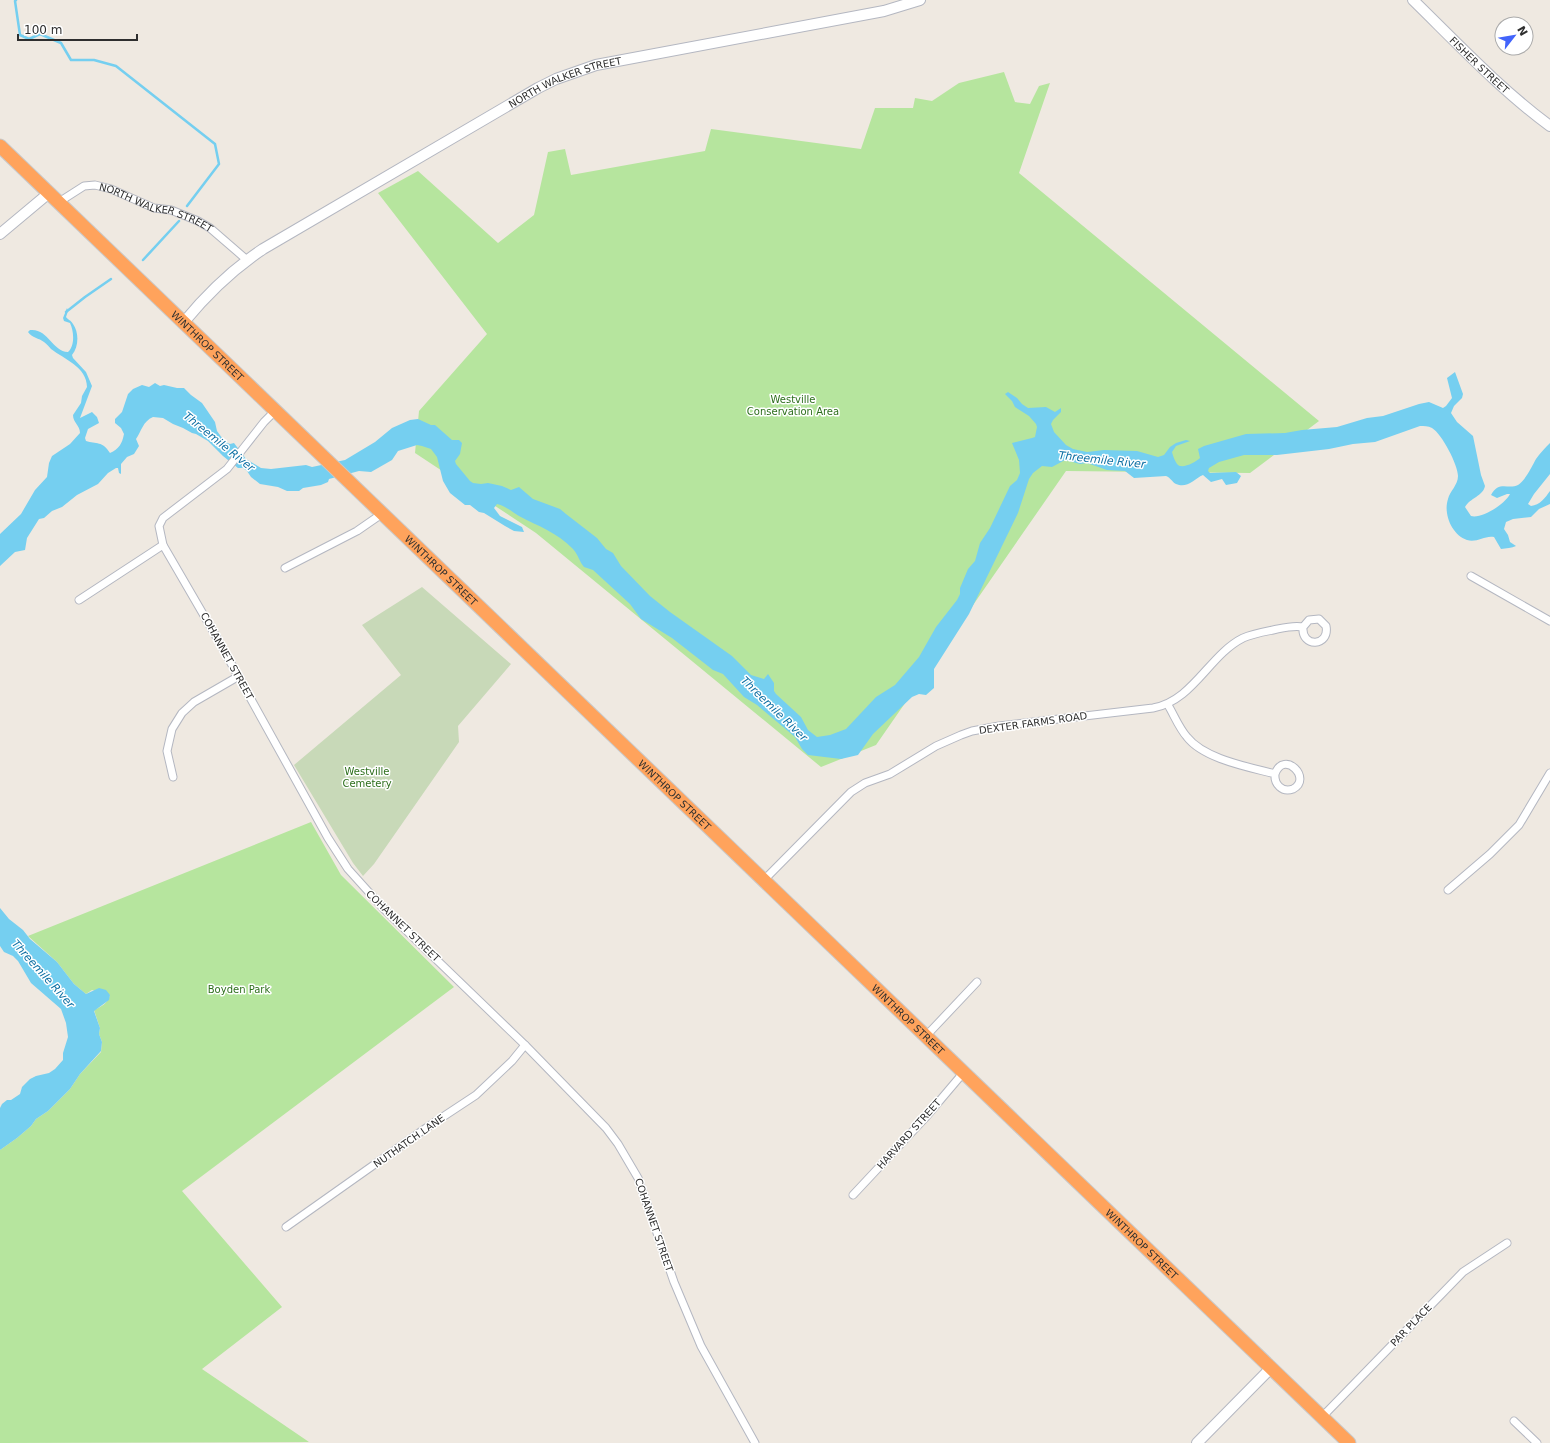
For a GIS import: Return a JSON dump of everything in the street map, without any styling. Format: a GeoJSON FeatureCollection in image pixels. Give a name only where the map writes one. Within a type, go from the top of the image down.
{"type":"FeatureCollection","features":[{"type":"Feature","properties":{"kind":"highway","name":"WINTHROP STREET"},"geometry":{"type":"LineString","coordinates":[[0,146],[1349,1443]]}},
{"type":"Feature","properties":{"kind":"main road","name":"NORTH WALKER STREET"},"geometry":{"type":"LineString","coordinates":[[184,322],[203,299],[247,260],[538,88],[556,79],[596,66],[877,12],[920,0]]}},
{"type":"Feature","properties":{"kind":"main road","name":"FISHER STREET"},"geometry":{"type":"LineString","coordinates":[[1413,0],[1484,71],[1523,106],[1550,126]]}},
{"type":"Feature","properties":{"kind":"main road"},"geometry":{"type":"LineString","coordinates":[[0,234],[54,198]]}},
{"type":"Feature","properties":{"kind":"main road"},"geometry":{"type":"LineString","coordinates":[[1197,1443],[1271,1368]]}},
{"type":"Feature","properties":{"kind":"street","name":"NORTH WALKER STREET"},"geometry":{"type":"LineString","coordinates":[[54,198],[84,186],[95,185],[111,189],[154,208],[171,210],[198,221],[210,228],[247,260]]}},
{"type":"Feature","properties":{"kind":"street","name":"COHANNET STREET"},"geometry":{"type":"LineString","coordinates":[[276,410],[229,466],[163,518],[159,526],[163,545],[239,676],[292,774],[348,869],[384,909],[524,1045],[606,1128],[633,1168],[651,1213],[662,1252],[681,1302],[701,1346],[755,1443]]}},
{"type":"Feature","properties":{"kind":"street"},"geometry":{"type":"LineString","coordinates":[[285,568],[357,531],[383,514]]}},
{"type":"Feature","properties":{"kind":"street"},"geometry":{"type":"LineString","coordinates":[[79,600],[163,545]]}},
{"type":"Feature","properties":{"kind":"street"},"geometry":{"type":"LineString","coordinates":[[1471,576],[1550,621]]}},
{"type":"Feature","properties":{"kind":"street","name":"DEXTER FARMS ROAD"},"geometry":{"type":"LineString","coordinates":[[764,880],[845,797],[855,789],[865,783],[890,774],[927,751],[950,739],[972,731],[999,726],[1153,708],[1168,704],[1180,697],[1230,647],[1243,638],[1258,633],[1288,627],[1303,627]]}},
{"type":"Feature","properties":{"kind":"street"},"geometry":{"type":"LineString","coordinates":[[172,777],[167,752],[172,730],[182,713],[194,702],[239,676]]}},
{"type":"Feature","properties":{"kind":"street"},"geometry":{"type":"LineString","coordinates":[[1168,704],[1187,738],[1203,751],[1216,757],[1275,774]]}},
{"type":"Feature","properties":{"kind":"street"},"geometry":{"type":"LineString","coordinates":[[1448,890],[1514,831],[1550,773]]}},
{"type":"Feature","properties":{"kind":"street"},"geometry":{"type":"LineString","coordinates":[[926,1036],[977,982]]}},
{"type":"Feature","properties":{"kind":"street","name":"NUTHATCH LANE"},"geometry":{"type":"LineString","coordinates":[[286,1227],[476,1095],[507,1066],[524,1045]]}},
{"type":"Feature","properties":{"kind":"street","name":"HARVARD STREET"},"geometry":{"type":"LineString","coordinates":[[853,1195],[925,1118],[964,1072]]}},
{"type":"Feature","properties":{"kind":"street","name":"PAR PLACE"},"geometry":{"type":"LineString","coordinates":[[1322,1417],[1463,1272],[1508,1243]]}},
{"type":"Feature","properties":{"kind":"street"},"geometry":{"type":"LineString","coordinates":[[1514,1421],[1537,1443]]}},
{"type":"Feature","properties":{"kind":"green space","name":"Westville Conservation Area"},"geometry":{"type":"Polygon","coordinates":[[[1004,72],[1015,102],[1030,104],[1039,86],[1050,83],[1019,173],[1319,421],[1250,473],[1066,471],[876,745],[821,767],[536,533],[415,453],[419,411],[487,334],[378,193],[418,171],[498,243],[534,215],[548,152],[565,149],[571,175],[705,151],[711,129],[861,149],[875,108],[913,108],[915,98],[932,101],[959,83],[1004,72]]]}},
{"type":"Feature","properties":{"kind":"green space","name":"Westville Cemetery"},"geometry":{"type":"Polygon","coordinates":[[[422,587],[511,664],[458,726],[459,742],[374,864],[363,876],[353,863],[294,765],[401,675],[362,625],[422,587]]]}},
{"type":"Feature","properties":{"kind":"green space","name":"Boyden Park"},"geometry":{"type":"Polygon","coordinates":[[[311,822],[341,875],[454,987],[182,1191],[282,1307],[202,1369],[309,1442],[0,1443],[0,1150],[17,1138],[31,1126],[36,1119],[48,1111],[70,1089],[80,1074],[101,1052],[102,1042],[99,1034],[100,1028],[94,1010],[104,1004],[110,995],[92,990],[86,994],[74,984],[57,962],[28,936],[311,822]]]}},
{"type":"Feature","properties":{"kind":"water","name":"Threemile River"},"geometry":{"type":"Polygon","coordinates":[[[67,308],[68,311],[66,317],[75,327],[77,335],[76,348],[72,355],[86,372],[92,386],[80,418],[92,412],[97,417],[99,423],[88,429],[85,438],[86,441],[105,446],[110,453],[116,450],[121,443],[124,434],[121,428],[115,423],[115,419],[122,412],[128,394],[133,389],[142,385],[149,387],[155,383],[160,386],[164,385],[184,388],[202,403],[215,422],[217,431],[225,442],[230,444],[234,443],[246,459],[261,468],[271,469],[306,465],[312,467],[345,460],[375,442],[392,428],[410,420],[418,419],[431,425],[435,425],[452,440],[459,440],[462,443],[460,454],[455,461],[470,481],[473,483],[488,483],[502,486],[511,490],[519,487],[533,499],[560,509],[597,538],[606,549],[613,553],[621,566],[650,596],[670,612],[732,656],[751,675],[764,679],[768,674],[774,683],[774,691],[776,694],[801,717],[808,730],[817,737],[830,735],[846,729],[876,697],[895,685],[919,657],[936,627],[957,600],[968,569],[975,561],[980,543],[990,528],[1010,486],[1017,480],[1020,473],[1019,460],[1012,443],[1035,437],[1037,427],[1036,424],[1029,416],[1015,407],[1012,401],[1005,394],[1008,392],[1028,408],[1046,407],[1055,412],[1061,408],[1061,412],[1051,424],[1054,432],[1066,445],[1073,449],[1087,452],[1104,450],[1137,451],[1158,457],[1164,455],[1170,447],[1176,443],[1186,440],[1190,441],[1176,446],[1172,452],[1178,465],[1186,466],[1200,458],[1198,449],[1246,434],[1285,433],[1337,427],[1367,418],[1383,416],[1429,402],[1443,408],[1452,398],[1447,378],[1455,372],[1463,394],[1462,398],[1454,406],[1451,413],[1457,422],[1473,436],[1481,475],[1485,486],[1482,492],[1465,507],[1471,516],[1487,513],[1503,502],[1510,494],[1497,498],[1491,495],[1494,490],[1500,487],[1514,486],[1521,483],[1538,457],[1550,443],[1550,474],[1528,504],[1531,506],[1540,503],[1550,491],[1550,504],[1539,509],[1531,517],[1513,519],[1506,522],[1504,529],[1510,542],[1516,546],[1514,547],[1501,549],[1494,537],[1471,541],[1457,534],[1450,523],[1447,505],[1450,493],[1458,479],[1457,471],[1449,450],[1440,436],[1432,428],[1424,426],[1420,426],[1375,442],[1277,455],[1244,455],[1219,462],[1209,468],[1208,471],[1210,473],[1236,472],[1241,476],[1237,483],[1226,485],[1222,479],[1211,482],[1203,475],[1184,485],[1175,483],[1166,476],[1134,478],[1125,471],[1107,470],[1087,463],[1080,464],[1065,460],[1052,467],[1042,466],[1033,473],[1029,479],[1018,513],[969,614],[934,669],[934,688],[926,695],[919,694],[912,697],[873,734],[858,755],[841,759],[808,755],[802,749],[795,737],[757,705],[744,697],[723,674],[713,670],[672,638],[641,619],[630,604],[593,570],[584,567],[577,554],[561,538],[497,504],[494,508],[500,516],[522,527],[524,532],[514,531],[484,513],[479,512],[470,505],[465,505],[450,493],[443,481],[437,457],[431,449],[422,446],[417,445],[398,451],[392,460],[371,472],[359,471],[329,479],[328,482],[321,485],[303,488],[299,491],[287,491],[278,487],[260,484],[251,477],[247,471],[243,468],[238,468],[223,456],[208,441],[163,418],[153,417],[147,421],[136,439],[139,446],[134,454],[127,457],[121,464],[121,474],[119,473],[118,468],[116,468],[108,473],[98,484],[77,495],[62,507],[52,511],[44,518],[39,519],[27,538],[25,550],[15,552],[0,566],[0,534],[21,514],[35,490],[47,477],[49,463],[52,456],[70,444],[80,433],[73,415],[81,403],[82,396],[87,387],[83,374],[74,364],[51,349],[44,342],[31,336],[28,332],[30,330],[36,330],[41,332],[58,348],[68,352],[72,346],[73,338],[70,323],[64,321],[63,318],[67,308]]]}},
{"type":"Feature","properties":{"kind":"water","name":"Threemile River"},"geometry":{"type":"Polygon","coordinates":[[[0,908],[9,919],[23,930],[30,939],[57,962],[74,984],[86,994],[99,988],[106,990],[110,995],[109,1000],[94,1011],[100,1028],[99,1034],[102,1042],[101,1051],[80,1074],[70,1089],[48,1111],[36,1119],[31,1126],[17,1138],[0,1150],[0,1108],[2,1104],[20,1094],[22,1087],[30,1079],[49,1073],[55,1069],[63,1060],[63,1053],[68,1037],[66,1023],[61,1009],[31,983],[18,961],[13,956],[4,952],[0,946],[0,908]]]}},
{"type":"Feature","properties":{"kind":"waterway"},"geometry":{"type":"LineString","coordinates":[[16,0],[20,35],[29,39],[40,34],[61,43],[71,60],[94,60],[116,66],[215,144],[219,164],[187,206]]}},
{"type":"Feature","properties":{"kind":"waterway"},"geometry":{"type":"LineString","coordinates":[[143,260],[179,221]]}},
{"type":"Feature","properties":{"kind":"waterway"},"geometry":{"type":"LineString","coordinates":[[66,312],[111,279]]}}]}
